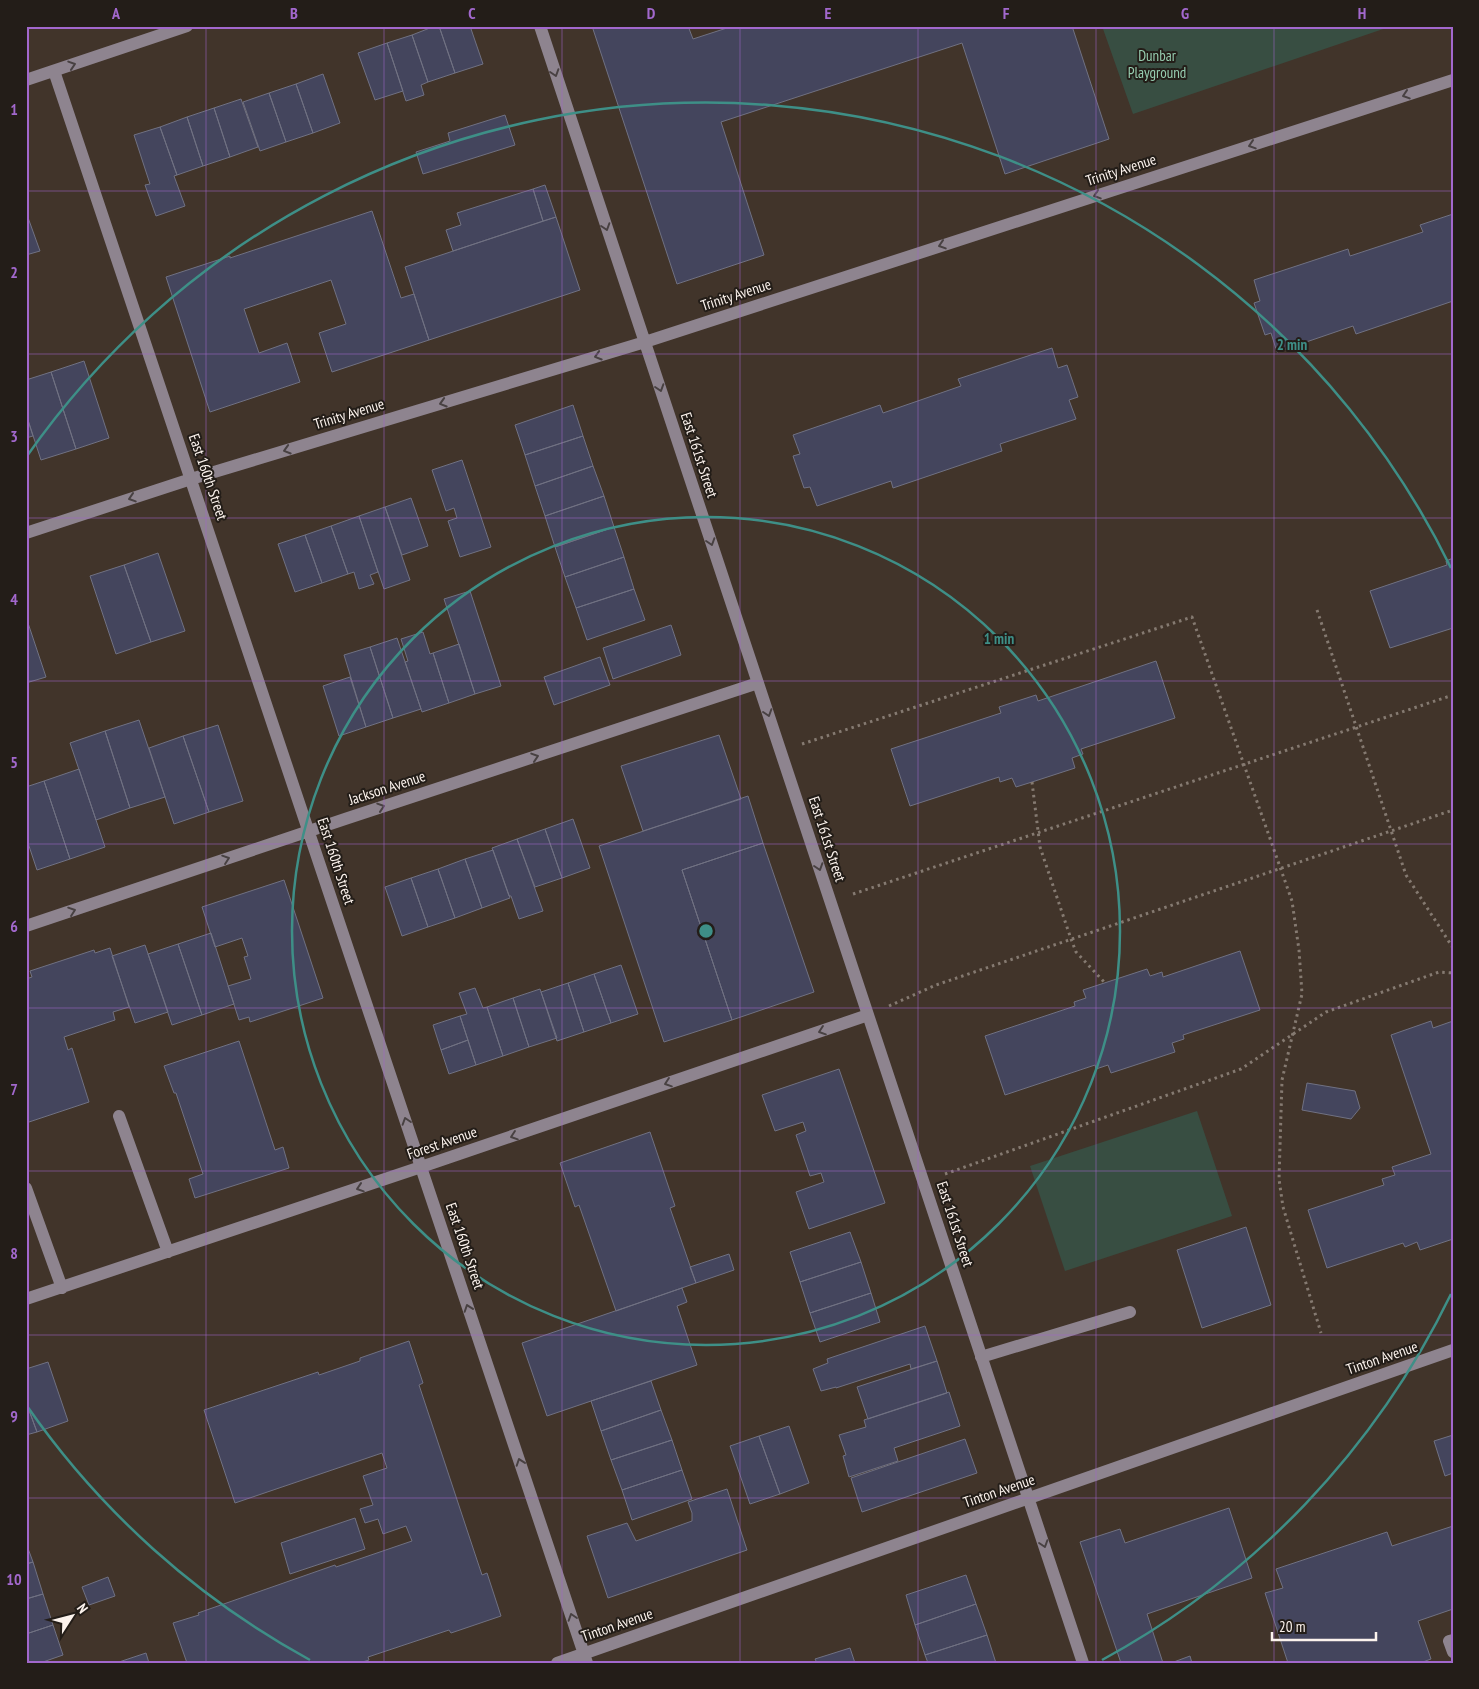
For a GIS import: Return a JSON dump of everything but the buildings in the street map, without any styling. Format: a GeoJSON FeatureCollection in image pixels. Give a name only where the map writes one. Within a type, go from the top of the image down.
{"type":"FeatureCollection","features":[{"type":"Feature","properties":{"kind":"street"},"geometry":{"type":"LineString","coordinates":[[26,80],[187,26]]}},
{"type":"Feature","properties":{"kind":"street","name":"East 161st Street"},"geometry":{"type":"LineString","coordinates":[[540,26],[1083,1663]]}},
{"type":"Feature","properties":{"kind":"street","name":"East 160th Street"},"geometry":{"type":"LineString","coordinates":[[54,71],[586,1658]]}},
{"type":"Feature","properties":{"kind":"street","name":"Trinity Avenue"},"geometry":{"type":"LineString","coordinates":[[26,533],[191,478],[645,342],[1453,80]]}},
{"type":"Feature","properties":{"kind":"street","name":"Jackson Avenue"},"geometry":{"type":"LineString","coordinates":[[26,926],[758,684]]}},
{"type":"Feature","properties":{"kind":"street","name":"Forest Avenue"},"geometry":{"type":"LineString","coordinates":[[26,1299],[421,1168],[868,1015]]}},
{"type":"Feature","properties":{"kind":"street"},"geometry":{"type":"LineString","coordinates":[[119,1116],[168,1252]]}},
{"type":"Feature","properties":{"kind":"street"},"geometry":{"type":"LineString","coordinates":[[26,1188],[62,1288]]}},
{"type":"Feature","properties":{"kind":"street"},"geometry":{"type":"LineString","coordinates":[[981,1357],[1130,1312]]}},
{"type":"Feature","properties":{"kind":"street","name":"Tinton Avenue"},"geometry":{"type":"LineString","coordinates":[[557,1663],[586,1658],[1028,1498],[1453,1350]]}},
{"type":"Feature","properties":{"kind":"street"},"geometry":{"type":"LineString","coordinates":[[1453,1640],[1449,1641],[1453,1652]]}},
{"type":"Feature","properties":{"kind":"path"},"geometry":{"type":"LineString","coordinates":[[1318,610],[1406,875],[1453,948]]}},
{"type":"Feature","properties":{"kind":"path"},"geometry":{"type":"LineString","coordinates":[[780,752],[1192,617],[1292,901],[1302,994],[1282,1080],[1279,1179],[1282,1207],[1321,1333]]}},
{"type":"Feature","properties":{"kind":"path"},"geometry":{"type":"LineString","coordinates":[[830,901],[1453,695]]}},
{"type":"Feature","properties":{"kind":"path"},"geometry":{"type":"LineString","coordinates":[[1032,782],[1040,847],[1071,939],[1076,952],[1104,983]]}},
{"type":"Feature","properties":{"kind":"path"},"geometry":{"type":"LineString","coordinates":[[868,1015],[936,984],[1453,810]]}},
{"type":"Feature","properties":{"kind":"path"},"geometry":{"type":"LineString","coordinates":[[924,1182],[1240,1069],[1326,1012],[1439,972],[1453,974]]}},
{"type":"Feature","properties":{"kind":"green space","name":"Dunbar Playground"},"geometry":{"type":"Polygon","coordinates":[[[1102,26],[1392,26],[1133,114],[1102,26]]]}},
{"type":"Feature","properties":{"kind":"green space"},"geometry":{"type":"Polygon","coordinates":[[[1197,1111],[1232,1216],[1065,1271],[1030,1166],[1197,1111]]]}}]}
